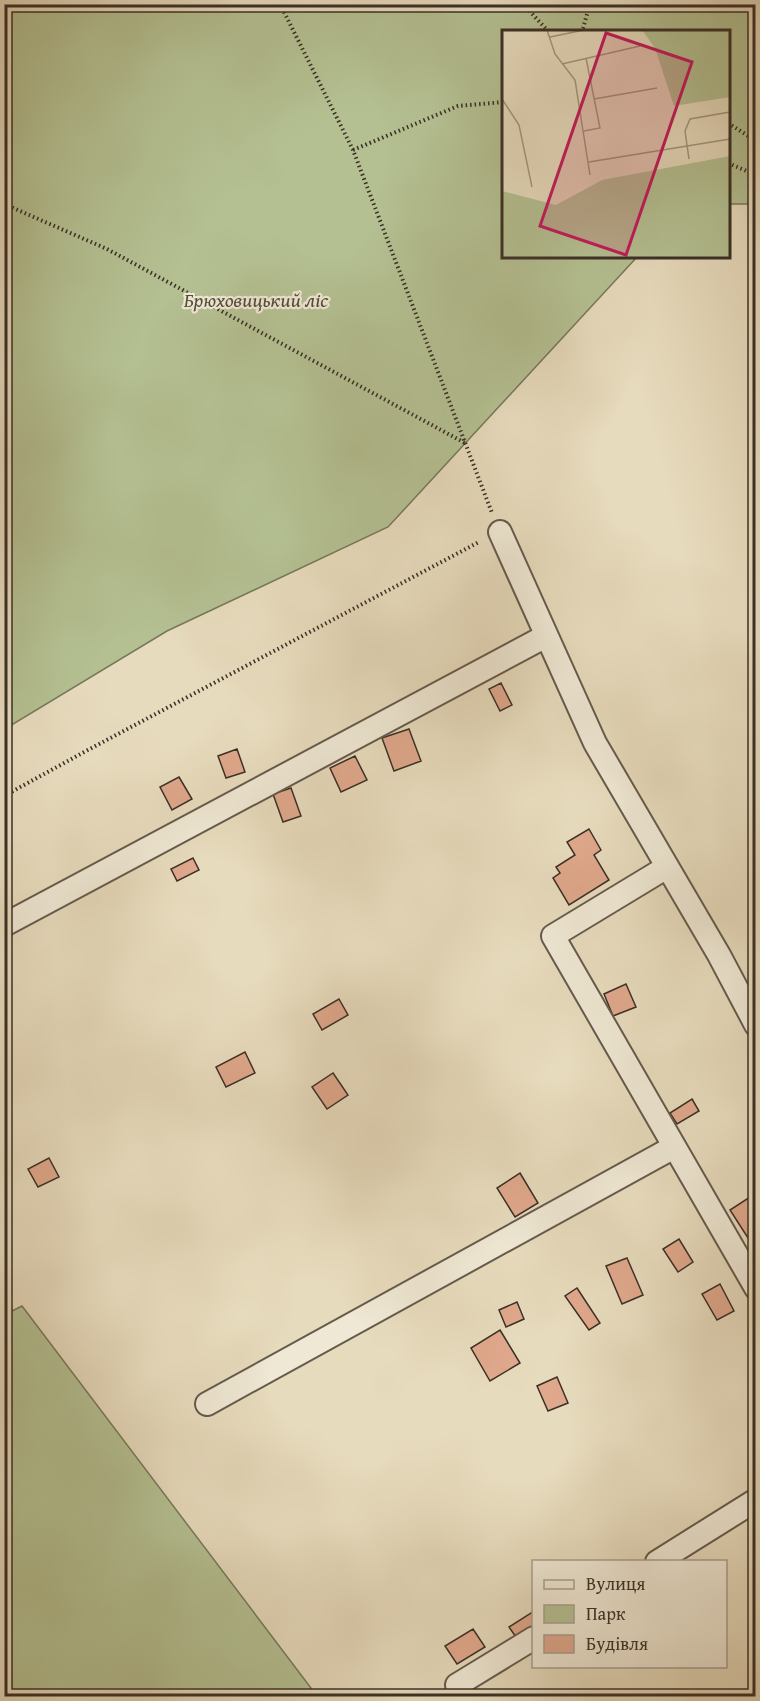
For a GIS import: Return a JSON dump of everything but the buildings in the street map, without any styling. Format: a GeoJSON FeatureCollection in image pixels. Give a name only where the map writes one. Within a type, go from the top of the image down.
{"type":"FeatureCollection","features":[{"type":"Feature","properties":{"kind":"street"},"geometry":{"type":"LineString","coordinates":[[500,532],[595,743],[719,955],[756,1025]]}},
{"type":"Feature","properties":{"kind":"street"},"geometry":{"type":"LineString","coordinates":[[4,925],[546,636]]}},
{"type":"Feature","properties":{"kind":"street"},"geometry":{"type":"LineString","coordinates":[[667,867],[553,936],[756,1288]]}},
{"type":"Feature","properties":{"kind":"street"},"geometry":{"type":"LineString","coordinates":[[207,1404],[675,1147]]}},
{"type":"Feature","properties":{"kind":"street"},"geometry":{"type":"LineString","coordinates":[[660,1560],[756,1500]]}},
{"type":"Feature","properties":{"kind":"street"},"geometry":{"type":"LineString","coordinates":[[457,1685],[532,1639]]}},
{"type":"Feature","properties":{"kind":"path"},"geometry":{"type":"LineString","coordinates":[[4,796],[500,532],[353,150],[280,4]]}},
{"type":"Feature","properties":{"kind":"path"},"geometry":{"type":"LineString","coordinates":[[524,4],[547,30]]}},
{"type":"Feature","properties":{"kind":"path"},"geometry":{"type":"LineString","coordinates":[[582,30],[590,4]]}},
{"type":"Feature","properties":{"kind":"path"},"geometry":{"type":"LineString","coordinates":[[353,150],[458,105],[502,102]]}},
{"type":"Feature","properties":{"kind":"path"},"geometry":{"type":"LineString","coordinates":[[730,124],[756,141]]}},
{"type":"Feature","properties":{"kind":"path"},"geometry":{"type":"LineString","coordinates":[[730,163],[756,175]]}},
{"type":"Feature","properties":{"kind":"path"},"geometry":{"type":"LineString","coordinates":[[4,204],[107,249],[465,443]]}},
{"type":"Feature","properties":{"kind":"green space","name":"Брюховицький ліс"},"geometry":{"type":"Polygon","coordinates":[[[5,4],[755,5],[755,204],[730,204],[730,30],[502,30],[502,258],[636,258],[388,527],[167,631],[5,729],[5,4]]]}},
{"type":"Feature","properties":{"kind":"green space"},"geometry":{"type":"Polygon","coordinates":[[[22,1306],[317,1696],[5,1696],[4,1315],[22,1306]]]}}]}
